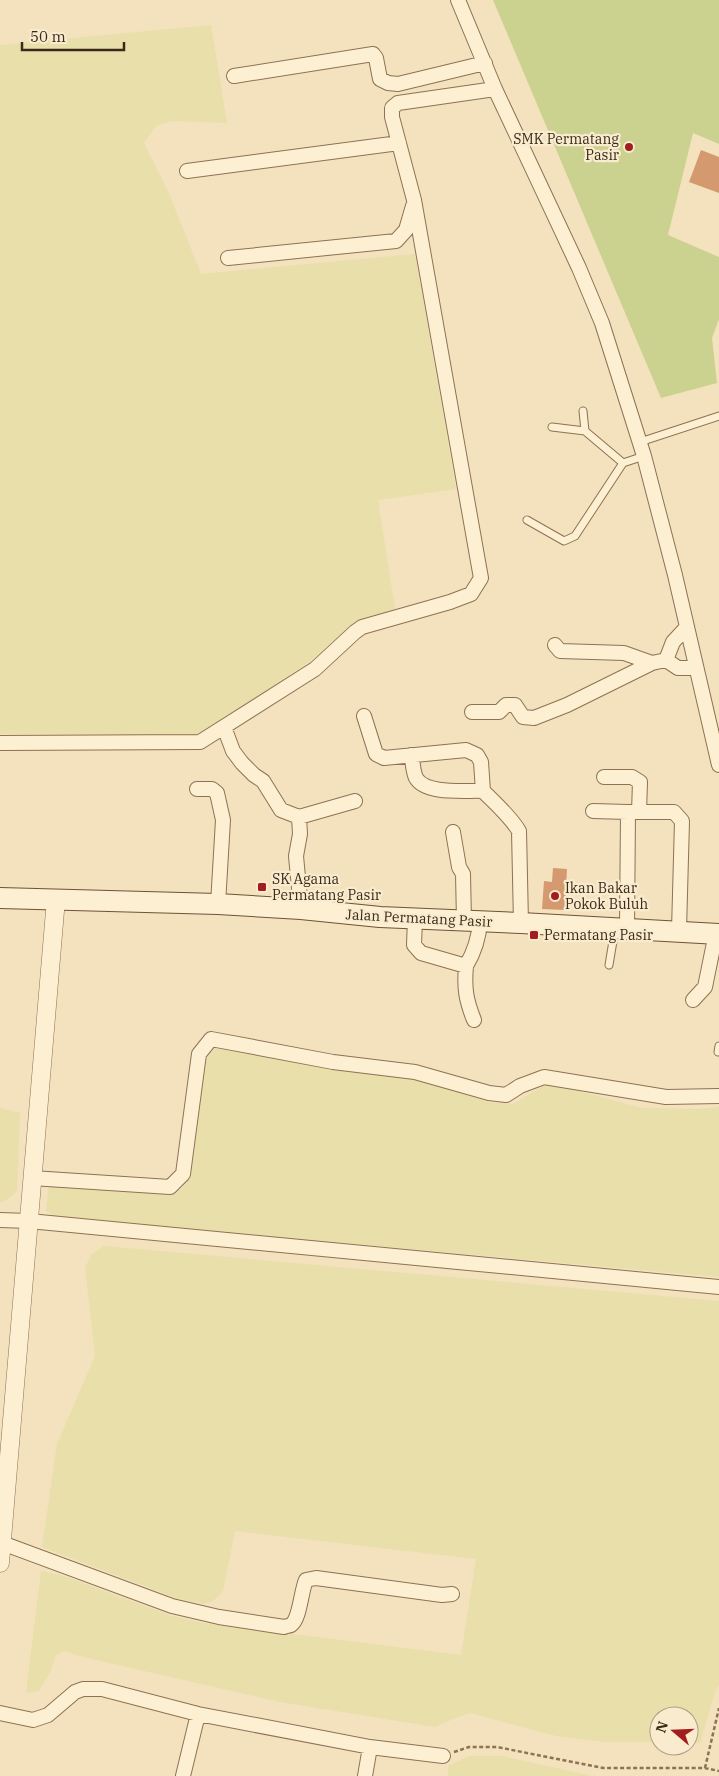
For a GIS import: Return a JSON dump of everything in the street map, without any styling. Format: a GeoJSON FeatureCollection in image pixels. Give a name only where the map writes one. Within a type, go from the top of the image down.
{"type":"FeatureCollection","features":[{"type":"Feature","properties":{"kind":"main road","name":"Jalan Permatang Pasir"},"geometry":{"type":"LineString","coordinates":[[0,898],[218,904],[415,919],[718,933]]}},
{"type":"Feature","properties":{"kind":"street"},"geometry":{"type":"LineString","coordinates":[[458,0],[495,89],[579,268],[602,323],[644,456],[675,575],[719,765]]}},
{"type":"Feature","properties":{"kind":"street"},"geometry":{"type":"LineString","coordinates":[[234,76],[373,54],[376,58],[380,79],[388,83],[398,84],[485,63]]}},
{"type":"Feature","properties":{"kind":"street"},"geometry":{"type":"LineString","coordinates":[[0,743],[200,742],[315,669],[362,627],[450,602],[471,594],[480,578],[414,200],[392,117],[392,108],[398,102],[495,89]]}},
{"type":"Feature","properties":{"kind":"street"},"geometry":{"type":"LineString","coordinates":[[187,171],[399,143]]}},
{"type":"Feature","properties":{"kind":"street"},"geometry":{"type":"LineString","coordinates":[[228,258],[396,241],[406,230],[414,200]]}},
{"type":"Feature","properties":{"kind":"street"},"geometry":{"type":"LineString","coordinates":[[666,660],[673,642],[686,628]]}},
{"type":"Feature","properties":{"kind":"street"},"geometry":{"type":"LineString","coordinates":[[555,645],[560,651],[624,652],[652,664]]}},
{"type":"Feature","properties":{"kind":"street"},"geometry":{"type":"LineString","coordinates":[[472,712],[499,712],[506,705],[515,705],[523,717],[534,718],[567,705],[652,664],[666,660],[678,668],[696,668]]}},
{"type":"Feature","properties":{"kind":"street"},"geometry":{"type":"LineString","coordinates":[[364,716],[376,754],[384,758],[466,750],[477,755],[481,762],[483,791],[512,819],[520,832],[521,923]]}},
{"type":"Feature","properties":{"kind":"street"},"geometry":{"type":"LineString","coordinates":[[224,727],[233,751],[254,775],[264,780],[281,810],[299,817],[355,801]]}},
{"type":"Feature","properties":{"kind":"street"},"geometry":{"type":"LineString","coordinates":[[411,756],[415,777],[422,785],[434,790],[483,791]]}},
{"type":"Feature","properties":{"kind":"street"},"geometry":{"type":"LineString","coordinates":[[604,777],[632,778],[640,782],[634,812],[621,929]]}},
{"type":"Feature","properties":{"kind":"street"},"geometry":{"type":"LineString","coordinates":[[197,789],[212,790],[217,793],[223,820],[218,904]]}},
{"type":"Feature","properties":{"kind":"street"},"geometry":{"type":"LineString","coordinates":[[592,812],[674,812],[682,821],[679,930]]}},
{"type":"Feature","properties":{"kind":"street"},"geometry":{"type":"LineString","coordinates":[[299,817],[300,834],[296,856],[301,909]]}},
{"type":"Feature","properties":{"kind":"street"},"geometry":{"type":"LineString","coordinates":[[453,832],[472,921],[479,938],[473,955],[466,966],[464,982],[466,1000],[474,1020]]}},
{"type":"Feature","properties":{"kind":"street"},"geometry":{"type":"LineString","coordinates":[[0,1563],[56,899]]}},
{"type":"Feature","properties":{"kind":"street"},"geometry":{"type":"LineString","coordinates":[[415,919],[414,945],[421,953],[466,966]]}},
{"type":"Feature","properties":{"kind":"street"},"geometry":{"type":"LineString","coordinates":[[694,1000],[705,986],[718,933]]}},
{"type":"Feature","properties":{"kind":"street"},"geometry":{"type":"LineString","coordinates":[[32,1178],[170,1187],[182,1174],[199,1054],[211,1039],[333,1062],[416,1072],[489,1093],[506,1095],[520,1086],[544,1077],[666,1097],[719,1096]]}},
{"type":"Feature","properties":{"kind":"street"},"geometry":{"type":"LineString","coordinates":[[0,1220],[29,1221],[719,1287]]}},
{"type":"Feature","properties":{"kind":"street"},"geometry":{"type":"LineString","coordinates":[[2,1543],[172,1606],[219,1617],[284,1627],[291,1625],[297,1618],[306,1580],[316,1578],[442,1595],[452,1594]]}},
{"type":"Feature","properties":{"kind":"street"},"geometry":{"type":"LineString","coordinates":[[0,1713],[34,1720],[48,1715],[75,1692],[83,1688],[102,1689],[198,1714],[370,1747],[443,1756]]}},
{"type":"Feature","properties":{"kind":"street"},"geometry":{"type":"LineString","coordinates":[[183,1776],[198,1714]]}},
{"type":"Feature","properties":{"kind":"street"},"geometry":{"type":"LineString","coordinates":[[365,1776],[370,1747]]}},
{"type":"Feature","properties":{"kind":"lane"},"geometry":{"type":"LineString","coordinates":[[583,411],[585,430]]}},
{"type":"Feature","properties":{"kind":"lane"},"geometry":{"type":"LineString","coordinates":[[640,442],[719,416]]}},
{"type":"Feature","properties":{"kind":"lane"},"geometry":{"type":"LineString","coordinates":[[552,427],[585,430],[623,463]]}},
{"type":"Feature","properties":{"kind":"lane"},"geometry":{"type":"LineString","coordinates":[[527,520],[564,540],[575,536],[623,463],[644,456]]}},
{"type":"Feature","properties":{"kind":"lane"},"geometry":{"type":"LineString","coordinates":[[609,965],[621,929]]}},
{"type":"Feature","properties":{"kind":"path"},"geometry":{"type":"LineString","coordinates":[[705,1768],[719,1708]]}},
{"type":"Feature","properties":{"kind":"path"},"geometry":{"type":"LineString","coordinates":[[443,1756],[469,1746],[497,1748],[603,1768],[705,1768],[719,1771]]}},
{"type":"Feature","properties":{"kind":"shaded area"},"geometry":{"type":"Polygon","coordinates":[[[211,25],[227,123],[172,121],[156,126],[144,143],[168,191],[201,274],[415,254],[456,489],[378,500],[395,610],[357,620],[309,662],[200,735],[0,734],[0,45],[211,25]]]}},
{"type":"Feature","properties":{"kind":"shaded area"},"geometry":{"type":"Polygon","coordinates":[[[214,1048],[232,1049],[332,1070],[415,1079],[488,1102],[513,1104],[545,1085],[563,1087],[642,1108],[698,1109],[719,1107],[719,1277],[56,1217],[46,1211],[49,1185],[169,1194],[182,1189],[189,1174],[206,1060],[214,1048]]]}},
{"type":"Feature","properties":{"kind":"shaded area"},"geometry":{"type":"Polygon","coordinates":[[[0,1108],[20,1113],[17,1191],[7,1200],[0,1203],[0,1108]]]}},
{"type":"Feature","properties":{"kind":"shaded area"},"geometry":{"type":"Polygon","coordinates":[[[104,1246],[719,1301],[719,1685],[715,1692],[700,1743],[699,1706],[649,1706],[649,1742],[605,1742],[556,1736],[470,1713],[435,1727],[280,1702],[64,1651],[56,1655],[50,1672],[39,1691],[26,1693],[41,1571],[64,1576],[172,1616],[204,1623],[461,1655],[476,1559],[235,1531],[223,1591],[213,1601],[203,1604],[176,1598],[42,1547],[57,1444],[95,1356],[85,1267],[92,1254],[104,1246]]]}},
{"type":"Feature","properties":{"kind":"shaded area"},"geometry":{"type":"Polygon","coordinates":[[[469,1756],[502,1756],[592,1776],[448,1776],[448,1766],[469,1756]]]}},
{"type":"Feature","properties":{"kind":"green space","name":"SMK Permatang Pasir"},"geometry":{"type":"Polygon","coordinates":[[[493,0],[719,0],[719,144],[693,133],[668,235],[719,257],[719,319],[712,338],[717,383],[661,398],[493,0]]]}},
{"type":"Feature","properties":{"kind":"building"},"geometry":{"type":"Polygon","coordinates":[[[701,150],[719,157],[719,193],[689,182],[701,150]]]}},
{"type":"Feature","properties":{"kind":"building","name":"Ikan Bakar Pokok Buluh"},"geometry":{"type":"Polygon","coordinates":[[[553,868],[567,869],[565,910],[542,909],[544,881],[552,882],[553,868]]]}},
{"type":"Feature","properties":{"kind":"place","name":"SMK Permatang Pasir"},"geometry":{"type":"Point","coordinates":[629,147]}},
{"type":"Feature","properties":{"kind":"place","name":"SK Agama Permatang Pasir"},"geometry":{"type":"Point","coordinates":[262,887]}},
{"type":"Feature","properties":{"kind":"place","name":"Ikan Bakar Pokok Buluh"},"geometry":{"type":"Point","coordinates":[555,896]}},
{"type":"Feature","properties":{"kind":"place","name":"Permatang Pasir"},"geometry":{"type":"Point","coordinates":[534,935]}}]}
